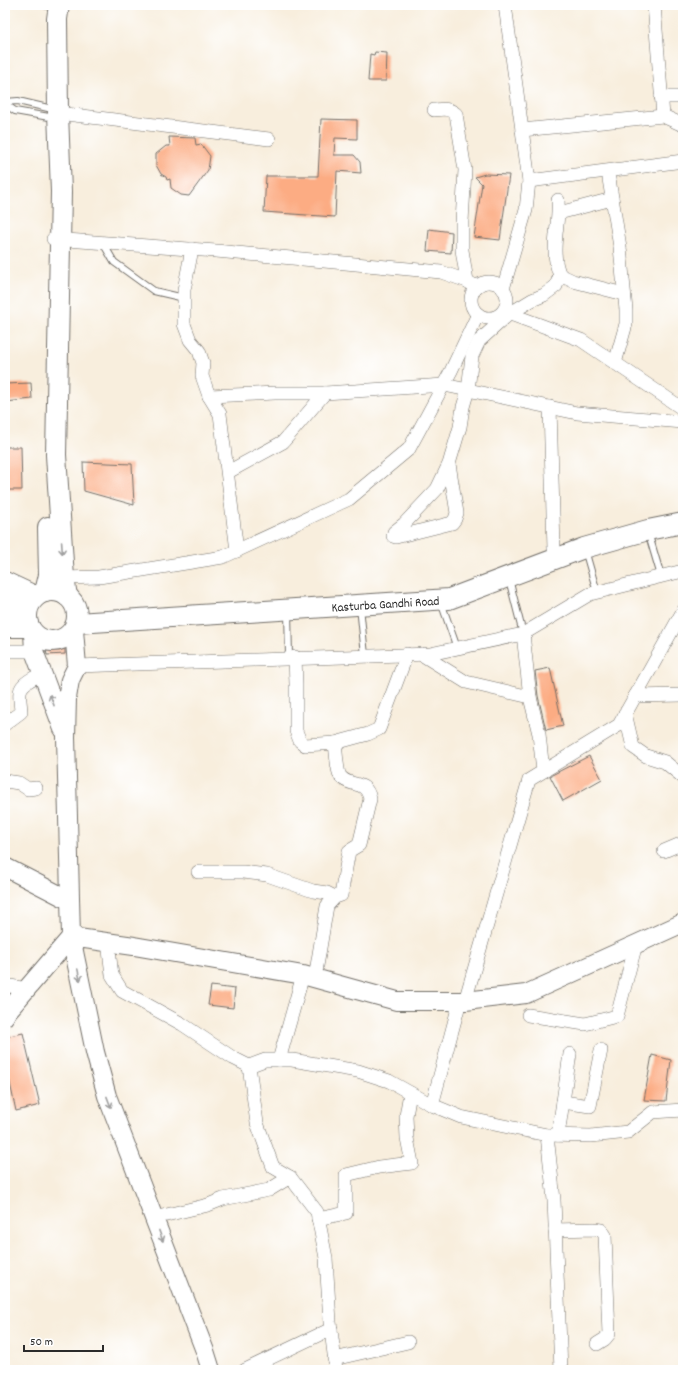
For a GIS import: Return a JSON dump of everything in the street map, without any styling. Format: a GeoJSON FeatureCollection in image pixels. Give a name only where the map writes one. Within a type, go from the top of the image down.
{"type":"FeatureCollection","features":[{"type":"Feature","properties":{"kind":"main road"},"geometry":{"type":"LineString","coordinates":[[51,5],[57,19],[52,113],[61,192],[55,239],[46,455],[49,575],[34,617],[39,638],[46,641],[62,640],[69,635],[72,607],[56,455],[55,239]]}},
{"type":"Feature","properties":{"kind":"main road","name":"Kasturba Gandhi Road"},"geometry":{"type":"LineString","coordinates":[[72,607],[100,610],[446,588],[581,538],[638,522],[683,512]]}},
{"type":"Feature","properties":{"kind":"main road","name":"Kasturba Gandhi Road"},"geometry":{"type":"LineString","coordinates":[[72,607],[288,609],[449,599],[509,578],[584,548],[683,522]]}},
{"type":"Feature","properties":{"kind":"main road"},"geometry":{"type":"LineString","coordinates":[[5,627],[34,617],[53,591],[61,592],[72,607]]}},
{"type":"Feature","properties":{"kind":"main road"},"geometry":{"type":"LineString","coordinates":[[5,611],[34,617]]}},
{"type":"Feature","properties":{"kind":"street"},"geometry":{"type":"LineString","coordinates":[[449,464],[457,513],[452,523],[396,537],[393,536],[394,532],[404,524],[437,489],[449,464],[460,426],[468,390],[472,356],[479,341],[506,312],[507,300],[503,288],[526,210],[529,181],[505,5]]}},
{"type":"Feature","properties":{"kind":"street"},"geometry":{"type":"LineString","coordinates":[[654,5],[663,116]]}},
{"type":"Feature","properties":{"kind":"street"},"geometry":{"type":"LineString","coordinates":[[661,97],[683,97]]}},
{"type":"Feature","properties":{"kind":"street"},"geometry":{"type":"LineString","coordinates":[[434,110],[445,108],[456,114],[465,170],[462,250],[472,284],[471,304],[478,314],[488,318],[499,315],[544,295],[556,286],[560,275],[555,258],[558,206],[612,199]]}},
{"type":"Feature","properties":{"kind":"street"},"geometry":{"type":"LineString","coordinates":[[52,113],[268,139]]}},
{"type":"Feature","properties":{"kind":"street"},"geometry":{"type":"LineString","coordinates":[[522,130],[663,116],[683,125]]}},
{"type":"Feature","properties":{"kind":"street"},"geometry":{"type":"LineString","coordinates":[[529,181],[683,161]]}},
{"type":"Feature","properties":{"kind":"street"},"geometry":{"type":"LineString","coordinates":[[609,179],[620,247],[626,324],[615,363]]}},
{"type":"Feature","properties":{"kind":"street"},"geometry":{"type":"LineString","coordinates":[[55,239],[192,249],[441,272],[472,284],[493,282],[503,288]]}},
{"type":"Feature","properties":{"kind":"street"},"geometry":{"type":"LineString","coordinates":[[192,249],[184,290],[184,324],[190,340],[199,351],[203,364],[202,376],[209,396],[220,414],[237,551]]}},
{"type":"Feature","properties":{"kind":"street"},"geometry":{"type":"LineString","coordinates":[[560,275],[573,281],[624,294]]}},
{"type":"Feature","properties":{"kind":"street"},"geometry":{"type":"LineString","coordinates":[[506,312],[581,340],[683,409]]}},
{"type":"Feature","properties":{"kind":"street"},"geometry":{"type":"LineString","coordinates":[[211,1370],[106,1096],[94,1052],[70,937],[66,737],[67,698],[70,680],[77,666],[72,607],[99,577],[223,557],[349,499],[409,449],[444,385],[478,314]]}},
{"type":"Feature","properties":{"kind":"street"},"geometry":{"type":"LineString","coordinates":[[209,396],[275,393],[325,393],[444,385],[577,413],[683,422]]}},
{"type":"Feature","properties":{"kind":"street"},"geometry":{"type":"LineString","coordinates":[[228,472],[284,442],[325,393]]}},
{"type":"Feature","properties":{"kind":"street"},"geometry":{"type":"LineString","coordinates":[[550,408],[554,548]]}},
{"type":"Feature","properties":{"kind":"street"},"geometry":{"type":"LineString","coordinates":[[77,666],[292,657],[430,654],[523,634],[590,594],[683,571]]}},
{"type":"Feature","properties":{"kind":"street"},"geometry":{"type":"LineString","coordinates":[[5,581],[34,617],[42,674],[66,737]]}},
{"type":"Feature","properties":{"kind":"street"},"geometry":{"type":"LineString","coordinates":[[5,599],[34,617]]}},
{"type":"Feature","properties":{"kind":"street"},"geometry":{"type":"LineString","coordinates":[[432,1105],[529,780],[619,725],[683,611]]}},
{"type":"Feature","properties":{"kind":"street"},"geometry":{"type":"LineString","coordinates":[[5,651],[34,617]]}},
{"type":"Feature","properties":{"kind":"street"},"geometry":{"type":"LineString","coordinates":[[523,634],[530,697],[539,734],[544,771]]}},
{"type":"Feature","properties":{"kind":"street"},"geometry":{"type":"LineString","coordinates":[[292,657],[296,684],[296,731],[300,741],[305,745],[335,743],[368,734],[379,729],[407,654]]}},
{"type":"Feature","properties":{"kind":"street"},"geometry":{"type":"LineString","coordinates":[[421,654],[466,682],[530,697]]}},
{"type":"Feature","properties":{"kind":"street"},"geometry":{"type":"LineString","coordinates":[[5,724],[21,712],[21,688],[29,681],[42,674]]}},
{"type":"Feature","properties":{"kind":"street"},"geometry":{"type":"LineString","coordinates":[[635,696],[683,695]]}},
{"type":"Feature","properties":{"kind":"street"},"geometry":{"type":"LineString","coordinates":[[625,713],[633,747],[646,756],[665,762],[683,777]]}},
{"type":"Feature","properties":{"kind":"street"},"geometry":{"type":"LineString","coordinates":[[279,1060],[309,977],[327,906],[335,897],[341,895],[349,851],[359,845],[370,799],[369,793],[363,786],[341,777],[339,773],[335,743]]}},
{"type":"Feature","properties":{"kind":"street"},"geometry":{"type":"LineString","coordinates":[[5,781],[19,783],[28,789],[36,788]]}},
{"type":"Feature","properties":{"kind":"street"},"geometry":{"type":"LineString","coordinates":[[664,851],[683,843]]}},
{"type":"Feature","properties":{"kind":"street"},"geometry":{"type":"LineString","coordinates":[[5,867],[70,900]]}},
{"type":"Feature","properties":{"kind":"street"},"geometry":{"type":"LineString","coordinates":[[198,872],[243,872],[267,875],[313,891],[327,893],[335,897]]}},
{"type":"Feature","properties":{"kind":"street"},"geometry":{"type":"LineString","coordinates":[[70,937],[108,942],[309,977],[397,1001],[462,1001],[526,994],[636,944],[681,928]]}},
{"type":"Feature","properties":{"kind":"street"},"geometry":{"type":"LineString","coordinates":[[5,1016],[70,937]]}},
{"type":"Feature","properties":{"kind":"street"},"geometry":{"type":"LineString","coordinates":[[108,942],[112,975],[122,990],[182,1024],[233,1058],[249,1066],[265,1060],[292,1060],[358,1071],[389,1082],[432,1105],[461,1116],[553,1135],[591,1136],[628,1132],[653,1112],[683,1110]]}},
{"type":"Feature","properties":{"kind":"street"},"geometry":{"type":"LineString","coordinates":[[528,1015],[585,1024],[618,1016],[636,944]]}},
{"type":"Feature","properties":{"kind":"street"},"geometry":{"type":"LineString","coordinates":[[5,985],[26,989]]}},
{"type":"Feature","properties":{"kind":"street"},"geometry":{"type":"LineString","coordinates":[[563,1102],[590,1106],[601,1050]]}},
{"type":"Feature","properties":{"kind":"street"},"geometry":{"type":"LineString","coordinates":[[561,1370],[555,1230],[553,1135],[563,1102],[570,1054]]}},
{"type":"Feature","properties":{"kind":"street"},"geometry":{"type":"LineString","coordinates":[[249,1066],[256,1123],[273,1167],[290,1177],[317,1212],[326,1258],[335,1364],[408,1342]]}},
{"type":"Feature","properties":{"kind":"street"},"geometry":{"type":"LineString","coordinates":[[318,1219],[346,1213],[346,1174],[378,1167],[412,1163],[407,1138],[406,1116],[410,1093]]}},
{"type":"Feature","properties":{"kind":"street"},"geometry":{"type":"LineString","coordinates":[[154,1218],[269,1190],[290,1177]]}},
{"type":"Feature","properties":{"kind":"street"},"geometry":{"type":"LineString","coordinates":[[555,1230],[594,1229],[600,1230],[605,1235],[609,1334],[605,1339],[597,1344]]}},
{"type":"Feature","properties":{"kind":"street"},"geometry":{"type":"LineString","coordinates":[[245,1370],[331,1329]]}},
{"type":"Feature","properties":{"kind":"lane"},"geometry":{"type":"LineString","coordinates":[[5,103],[18,102],[52,113]]}},
{"type":"Feature","properties":{"kind":"lane"},"geometry":{"type":"LineString","coordinates":[[5,103],[15,111],[52,113]]}},
{"type":"Feature","properties":{"kind":"lane"},"geometry":{"type":"LineString","coordinates":[[102,242],[114,262],[154,291],[184,298]]}},
{"type":"Feature","properties":{"kind":"lane"},"geometry":{"type":"LineString","coordinates":[[648,530],[662,576]]}},
{"type":"Feature","properties":{"kind":"lane"},"geometry":{"type":"LineString","coordinates":[[584,548],[597,592]]}},
{"type":"Feature","properties":{"kind":"lane"},"geometry":{"type":"LineString","coordinates":[[509,578],[523,634]]}},
{"type":"Feature","properties":{"kind":"lane"},"geometry":{"type":"LineString","coordinates":[[440,599],[457,648]]}},
{"type":"Feature","properties":{"kind":"lane"},"geometry":{"type":"LineString","coordinates":[[360,604],[365,655]]}},
{"type":"Feature","properties":{"kind":"lane"},"geometry":{"type":"LineString","coordinates":[[288,609],[292,657]]}},
{"type":"Feature","properties":{"kind":"building"},"geometry":{"type":"Polygon","coordinates":[[[375,52],[387,53],[386,81],[368,81],[370,54],[374,55],[375,52]]]}},
{"type":"Feature","properties":{"kind":"building"},"geometry":{"type":"Polygon","coordinates":[[[321,119],[357,120],[357,139],[335,138],[334,155],[354,155],[360,162],[361,173],[337,171],[335,217],[264,212],[266,176],[318,176],[321,119]]]}},
{"type":"Feature","properties":{"kind":"building"},"geometry":{"type":"Polygon","coordinates":[[[169,137],[195,138],[196,145],[201,144],[210,156],[208,170],[189,196],[181,195],[171,188],[170,179],[167,180],[166,177],[161,174],[156,165],[156,154],[166,146],[170,146],[169,137]]]}},
{"type":"Feature","properties":{"kind":"building"},"geometry":{"type":"Polygon","coordinates":[[[485,174],[509,175],[500,240],[474,237],[482,184],[475,177],[485,174]]]}},
{"type":"Feature","properties":{"kind":"building"},"geometry":{"type":"Polygon","coordinates":[[[429,229],[452,232],[451,253],[427,251],[429,229]]]}},
{"type":"Feature","properties":{"kind":"building"},"geometry":{"type":"Polygon","coordinates":[[[31,383],[32,399],[6,402],[5,384],[31,383]]]}},
{"type":"Feature","properties":{"kind":"building"},"geometry":{"type":"Polygon","coordinates":[[[5,447],[21,447],[22,490],[5,490],[5,447]]]}},
{"type":"Feature","properties":{"kind":"building"},"geometry":{"type":"Polygon","coordinates":[[[83,462],[132,464],[134,505],[84,491],[83,462]]]}},
{"type":"Feature","properties":{"kind":"building"},"geometry":{"type":"Polygon","coordinates":[[[65,643],[65,654],[47,655],[45,644],[65,643]]]}},
{"type":"Feature","properties":{"kind":"building"},"geometry":{"type":"Polygon","coordinates":[[[550,668],[563,726],[546,730],[538,696],[535,671],[550,668]]]}},
{"type":"Feature","properties":{"kind":"building"},"geometry":{"type":"Polygon","coordinates":[[[589,756],[602,779],[563,801],[550,776],[589,756]]]}},
{"type":"Feature","properties":{"kind":"building"},"geometry":{"type":"Polygon","coordinates":[[[211,986],[235,989],[233,1008],[208,1005],[211,986]]]}},
{"type":"Feature","properties":{"kind":"building"},"geometry":{"type":"Polygon","coordinates":[[[23,1033],[40,1105],[16,1111],[5,1060],[5,1037],[23,1033]]]}},
{"type":"Feature","properties":{"kind":"building"},"geometry":{"type":"Polygon","coordinates":[[[652,1055],[671,1060],[666,1101],[644,1100],[652,1055]]]}}]}
